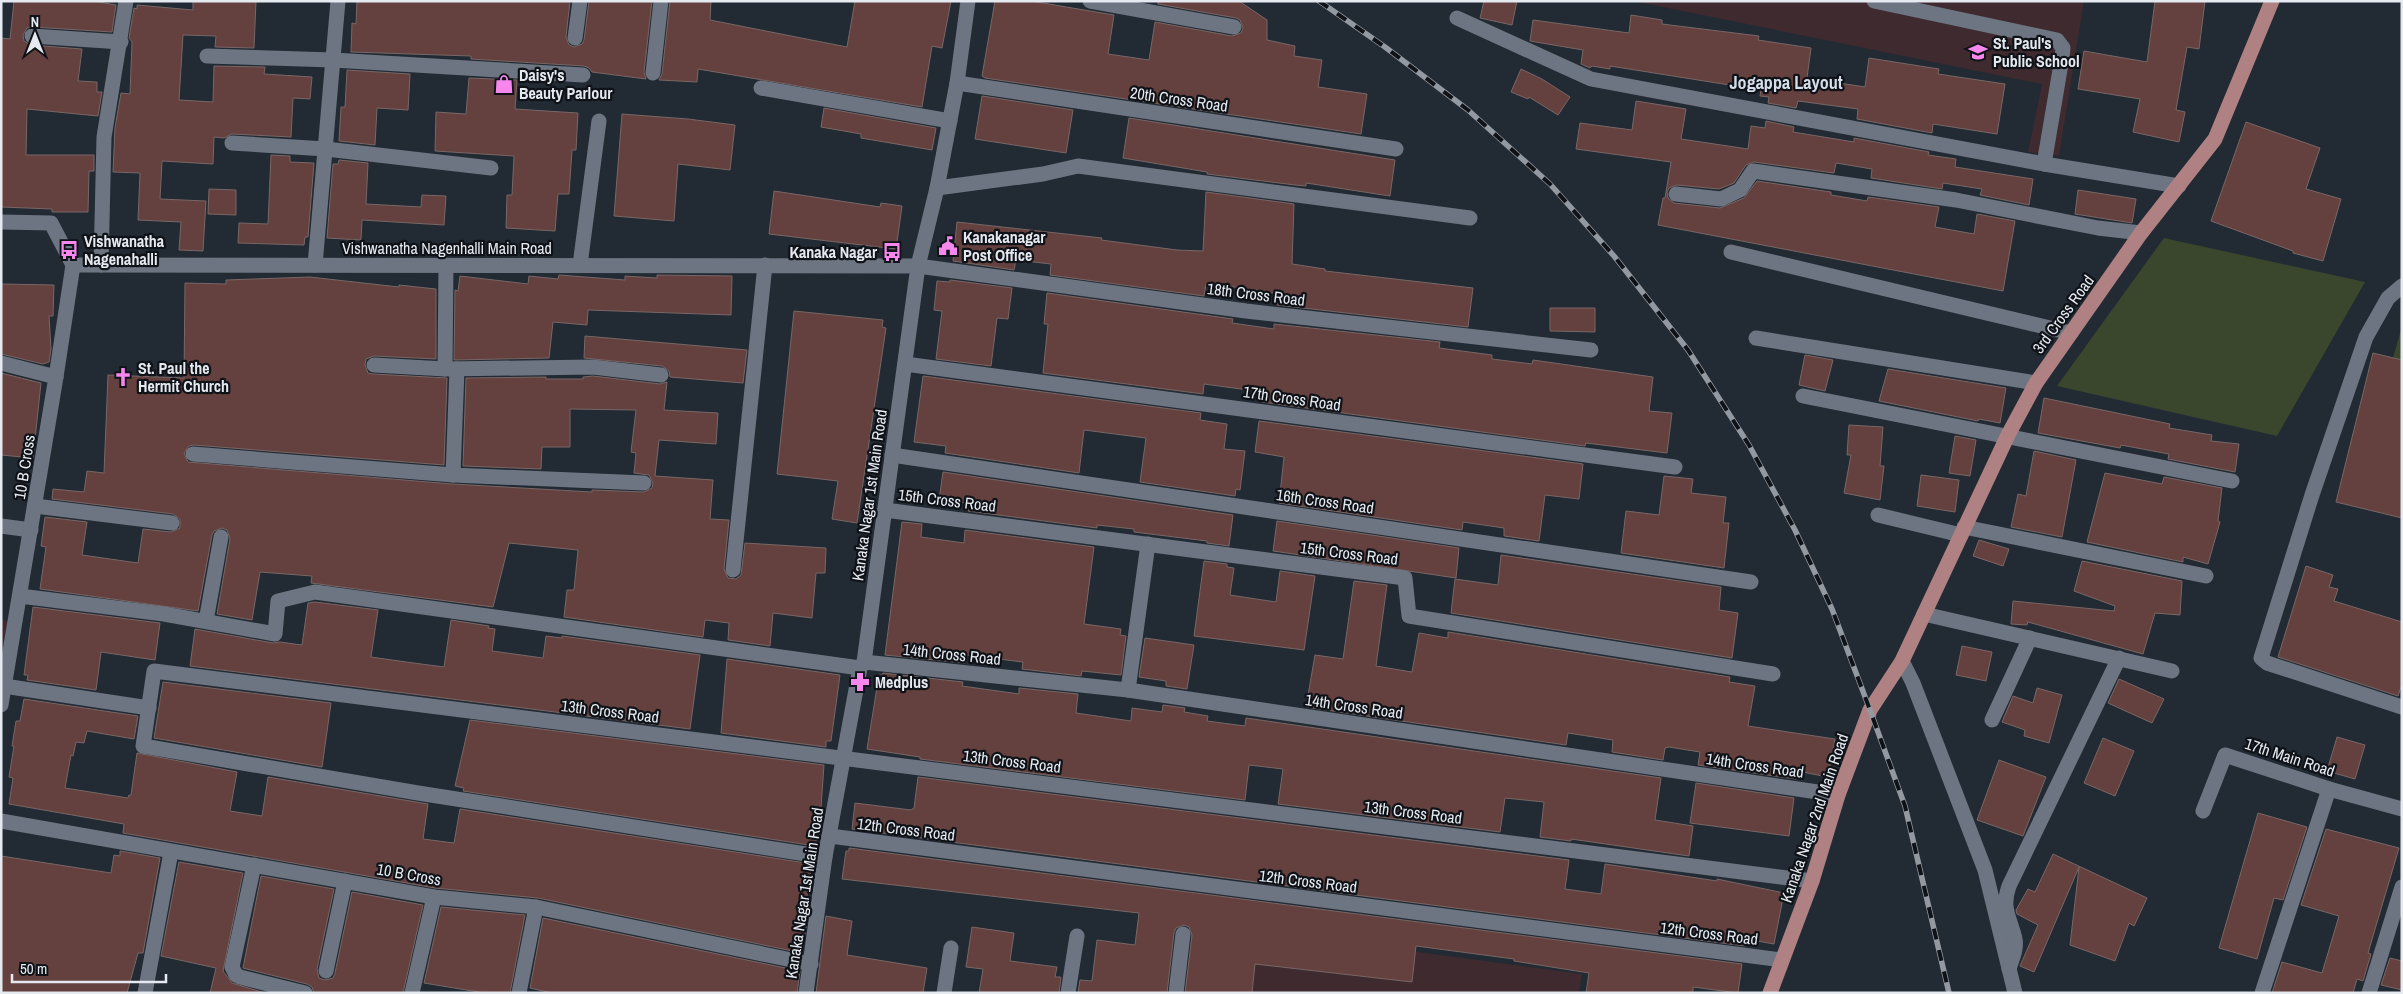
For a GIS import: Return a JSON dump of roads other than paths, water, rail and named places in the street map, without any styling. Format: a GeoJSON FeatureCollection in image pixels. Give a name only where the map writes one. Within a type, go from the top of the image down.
{"type":"FeatureCollection","features":[{"type":"Feature","properties":{"kind":"main road","name":"3rd Cross Road"},"geometry":{"type":"LineString","coordinates":[[1902,661],[2008,435],[2036,382],[2141,234],[2215,139],[2272,1]]}},
{"type":"Feature","properties":{"kind":"main road","name":"Kanaka Nagar 2nd Main Road"},"geometry":{"type":"LineString","coordinates":[[1770,993],[1812,881],[1838,795],[1870,710],[1902,661]]}},
{"type":"Feature","properties":{"kind":"street"},"geometry":{"type":"LineString","coordinates":[[102,265],[104,137],[121,42],[126,1]]}},
{"type":"Feature","properties":{"kind":"street"},"geometry":{"type":"LineString","coordinates":[[315,265],[338,1]]}},
{"type":"Feature","properties":{"kind":"street"},"geometry":{"type":"LineString","coordinates":[[575,38],[580,1]]}},
{"type":"Feature","properties":{"kind":"street"},"geometry":{"type":"LineString","coordinates":[[653,73],[661,1]]}},
{"type":"Feature","properties":{"kind":"street","name":"Kanaka Nagar 1st Main Road"},"geometry":{"type":"LineString","coordinates":[[806,993],[825,857],[862,665],[918,266],[937,188],[957,83],[968,1]]}},
{"type":"Feature","properties":{"kind":"street"},"geometry":{"type":"LineString","coordinates":[[1090,1],[1234,27]]}},
{"type":"Feature","properties":{"kind":"street"},"geometry":{"type":"LineString","coordinates":[[1874,1],[2057,40],[2064,48],[2044,164]]}},
{"type":"Feature","properties":{"kind":"street"},"geometry":{"type":"LineString","coordinates":[[1457,18],[1590,79],[2044,164],[2179,186]]}},
{"type":"Feature","properties":{"kind":"street"},"geometry":{"type":"LineString","coordinates":[[32,36],[121,42]]}},
{"type":"Feature","properties":{"kind":"street"},"geometry":{"type":"LineString","coordinates":[[208,56],[333,60],[583,75]]}},
{"type":"Feature","properties":{"kind":"street","name":"20th Cross Road"},"geometry":{"type":"LineString","coordinates":[[957,83],[1396,149]]}},
{"type":"Feature","properties":{"kind":"street"},"geometry":{"type":"LineString","coordinates":[[761,88],[950,120]]}},
{"type":"Feature","properties":{"kind":"street"},"geometry":{"type":"LineString","coordinates":[[580,265],[599,121]]}},
{"type":"Feature","properties":{"kind":"street"},"geometry":{"type":"LineString","coordinates":[[232,143],[326,148],[491,168]]}},
{"type":"Feature","properties":{"kind":"street"},"geometry":{"type":"LineString","coordinates":[[937,188],[1043,174],[1078,166],[1470,218]]}},
{"type":"Feature","properties":{"kind":"street"},"geometry":{"type":"LineString","coordinates":[[1676,194],[1721,199],[1740,190],[1753,171],[1956,200],[2098,228],[2141,234]]}},
{"type":"Feature","properties":{"kind":"street"},"geometry":{"type":"LineString","coordinates":[[1,222],[51,223],[73,265]]}},
{"type":"Feature","properties":{"kind":"street"},"geometry":{"type":"LineString","coordinates":[[1731,252],[2071,333]]}},
{"type":"Feature","properties":{"kind":"street","name":"Vishwanatha Nagenhalli Main Road"},"geometry":{"type":"LineString","coordinates":[[73,265],[918,266]]}},
{"type":"Feature","properties":{"kind":"street","name":"10 B Cross"},"geometry":{"type":"LineString","coordinates":[[1,705],[9,615],[20,596],[73,265]]}},
{"type":"Feature","properties":{"kind":"street"},"geometry":{"type":"LineString","coordinates":[[446,265],[451,369],[453,475]]}},
{"type":"Feature","properties":{"kind":"street"},"geometry":{"type":"LineString","coordinates":[[733,570],[765,265]]}},
{"type":"Feature","properties":{"kind":"street","name":"18th Cross Road"},"geometry":{"type":"LineString","coordinates":[[918,266],[1246,311],[1591,350]]}},
{"type":"Feature","properties":{"kind":"street"},"geometry":{"type":"LineString","coordinates":[[2402,286],[2388,298],[2366,336],[2312,495],[2261,658],[2266,663],[2402,707]]}},
{"type":"Feature","properties":{"kind":"street"},"geometry":{"type":"LineString","coordinates":[[1756,338],[2036,382]]}},
{"type":"Feature","properties":{"kind":"street"},"geometry":{"type":"LineString","coordinates":[[1,363],[56,378]]}},
{"type":"Feature","properties":{"kind":"street","name":"17th Cross Road"},"geometry":{"type":"LineString","coordinates":[[905,364],[1676,467]]}},
{"type":"Feature","properties":{"kind":"street"},"geometry":{"type":"LineString","coordinates":[[374,365],[451,369],[593,367],[661,375]]}},
{"type":"Feature","properties":{"kind":"street"},"geometry":{"type":"LineString","coordinates":[[1803,396],[2008,435],[2232,481]]}},
{"type":"Feature","properties":{"kind":"street"},"geometry":{"type":"LineString","coordinates":[[193,454],[453,475],[644,483]]}},
{"type":"Feature","properties":{"kind":"street","name":"16th Cross Road"},"geometry":{"type":"LineString","coordinates":[[892,455],[1751,582]]}},
{"type":"Feature","properties":{"kind":"street"},"geometry":{"type":"LineString","coordinates":[[35,506],[172,523]]}},
{"type":"Feature","properties":{"kind":"street","name":"15th Cross Road"},"geometry":{"type":"LineString","coordinates":[[885,510],[1405,578],[1409,616],[1773,674]]}},
{"type":"Feature","properties":{"kind":"street"},"geometry":{"type":"LineString","coordinates":[[1878,515],[2206,576]]}},
{"type":"Feature","properties":{"kind":"street"},"geometry":{"type":"LineString","coordinates":[[1,526],[30,530]]}},
{"type":"Feature","properties":{"kind":"street"},"geometry":{"type":"LineString","coordinates":[[20,596],[206,621],[221,537]]}},
{"type":"Feature","properties":{"kind":"street"},"geometry":{"type":"LineString","coordinates":[[1128,690],[1148,544]]}},
{"type":"Feature","properties":{"kind":"street","name":"14th Cross Road"},"geometry":{"type":"LineString","coordinates":[[206,621],[275,634],[278,600],[315,592],[862,665],[1128,690],[1838,795]]}},
{"type":"Feature","properties":{"kind":"street"},"geometry":{"type":"LineString","coordinates":[[1924,614],[2172,671]]}},
{"type":"Feature","properties":{"kind":"street"},"geometry":{"type":"LineString","coordinates":[[1992,720],[2030,638]]}},
{"type":"Feature","properties":{"kind":"street"},"geometry":{"type":"LineString","coordinates":[[2009,969],[2015,948],[2015,939],[2005,910],[2009,886],[2119,658]]}},
{"type":"Feature","properties":{"kind":"street"},"geometry":{"type":"LineString","coordinates":[[1902,661],[1968,822],[1985,870],[2014,993]]}},
{"type":"Feature","properties":{"kind":"street","name":"13th Cross Road"},"geometry":{"type":"LineString","coordinates":[[149,708],[154,671],[1812,881]]}},
{"type":"Feature","properties":{"kind":"street"},"geometry":{"type":"LineString","coordinates":[[4,686],[149,708],[143,746],[418,793],[825,857]]}},
{"type":"Feature","properties":{"kind":"street","name":"17th Main Road"},"geometry":{"type":"LineString","coordinates":[[2203,811],[2225,755],[2329,789],[2402,809]]}},
{"type":"Feature","properties":{"kind":"street"},"geometry":{"type":"LineString","coordinates":[[2262,993],[2329,789]]}},
{"type":"Feature","properties":{"kind":"street","name":"10 B Cross"},"geometry":{"type":"LineString","coordinates":[[1,821],[434,897],[536,906],[811,964]]}},
{"type":"Feature","properties":{"kind":"street","name":"12th Cross Road"},"geometry":{"type":"LineString","coordinates":[[830,836],[1782,960]]}},
{"type":"Feature","properties":{"kind":"street"},"geometry":{"type":"LineString","coordinates":[[145,993],[171,852]]}},
{"type":"Feature","properties":{"kind":"street"},"geometry":{"type":"LineString","coordinates":[[254,865],[232,967],[233,971],[240,977],[305,993]]}},
{"type":"Feature","properties":{"kind":"street"},"geometry":{"type":"LineString","coordinates":[[326,971],[345,881]]}},
{"type":"Feature","properties":{"kind":"street"},"geometry":{"type":"LineString","coordinates":[[2368,993],[2402,887]]}},
{"type":"Feature","properties":{"kind":"street"},"geometry":{"type":"LineString","coordinates":[[412,993],[434,897]]}},
{"type":"Feature","properties":{"kind":"street"},"geometry":{"type":"LineString","coordinates":[[519,993],[536,906]]}},
{"type":"Feature","properties":{"kind":"street"},"geometry":{"type":"LineString","coordinates":[[1176,993],[1183,934]]}},
{"type":"Feature","properties":{"kind":"street"},"geometry":{"type":"LineString","coordinates":[[1068,993],[1077,936]]}},
{"type":"Feature","properties":{"kind":"street"},"geometry":{"type":"LineString","coordinates":[[944,993],[951,948]]}},
{"type":"Feature","properties":{"kind":"railway"},"geometry":{"type":"LineString","coordinates":[[1319,1],[1385,47],[1468,110],[1550,184],[1614,256],[1688,350],[1749,445],[1795,530],[1832,609],[1870,710],[1905,806],[1949,993]]}},
{"type":"Feature","properties":{"kind":"place","name":"St. Paul's Public School"},"geometry":{"type":"Point","coordinates":[1978,52]}},
{"type":"Feature","properties":{"kind":"place","name":"Daisy's Beauty Parlour"},"geometry":{"type":"Point","coordinates":[504,84]}},
{"type":"Feature","properties":{"kind":"place","name":"Kanakanagar Post Office"},"geometry":{"type":"Point","coordinates":[948,246]}},
{"type":"Feature","properties":{"kind":"place","name":"Vishwanatha Nagenahalli"},"geometry":{"type":"Point","coordinates":[69,250]}},
{"type":"Feature","properties":{"kind":"place","name":"Kanaka Nagar"},"geometry":{"type":"Point","coordinates":[892,252]}},
{"type":"Feature","properties":{"kind":"place","name":"St. Paul the Hermit Church"},"geometry":{"type":"Point","coordinates":[123,377]}},
{"type":"Feature","properties":{"kind":"place","name":"Medplus"},"geometry":{"type":"Point","coordinates":[860,682]}},
{"type":"Feature","properties":{"kind":"district","name":"Jogappa Layout"},"geometry":{"type":"Point","coordinates":[1786,82]}}]}
